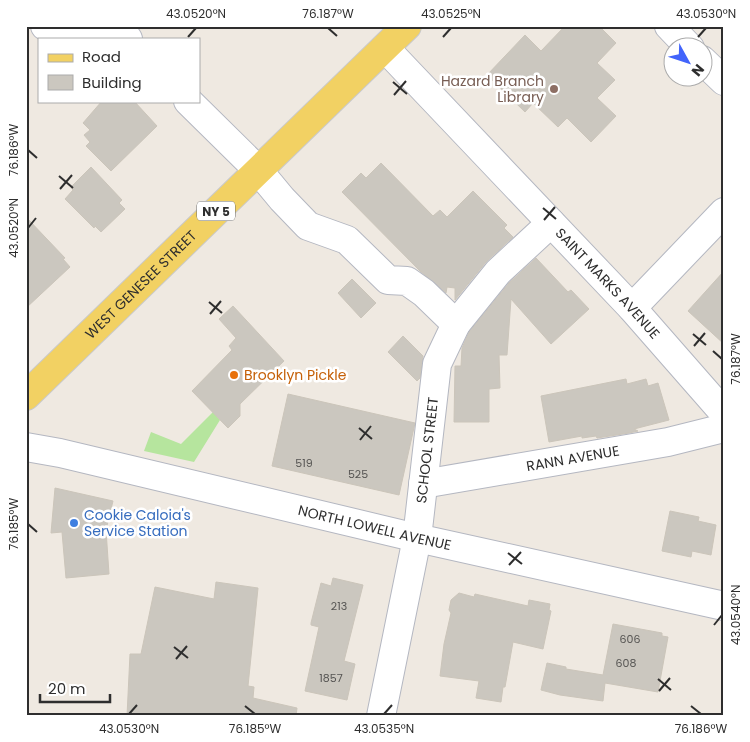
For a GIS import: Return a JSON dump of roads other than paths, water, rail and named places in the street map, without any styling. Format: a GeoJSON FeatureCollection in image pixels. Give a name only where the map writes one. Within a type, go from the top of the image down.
{"type":"FeatureCollection","features":[{"type":"Feature","properties":{"kind":"main road","name":"WEST GENESEE STREET"},"geometry":{"type":"LineString","coordinates":[[26,396],[407,26]]}},
{"type":"Feature","properties":{"kind":"street"},"geometry":{"type":"LineString","coordinates":[[45,26],[94,38]]}},
{"type":"Feature","properties":{"kind":"street"},"geometry":{"type":"LineString","coordinates":[[118,26],[127,38]]}},
{"type":"Feature","properties":{"kind":"street"},"geometry":{"type":"LineString","coordinates":[[669,26],[680,38]]}},
{"type":"Feature","properties":{"kind":"street","name":"SAINT MARKS AVENUE"},"geometry":{"type":"LineString","coordinates":[[385,48],[632,308],[724,412]]}},
{"type":"Feature","properties":{"kind":"street"},"geometry":{"type":"LineString","coordinates":[[712,70],[724,81]]}},
{"type":"Feature","properties":{"kind":"street"},"geometry":{"type":"LineString","coordinates":[[189,102],[258,170],[308,226],[347,240],[388,280],[406,281],[424,293],[456,324]]}},
{"type":"Feature","properties":{"kind":"street"},"geometry":{"type":"LineString","coordinates":[[632,308],[724,212]]}},
{"type":"Feature","properties":{"kind":"street","name":"SCHOOL STREET"},"geometry":{"type":"LineString","coordinates":[[381,716],[417,538],[437,364],[456,324],[498,272],[551,223]]}},
{"type":"Feature","properties":{"kind":"street","name":"RANN AVENUE"},"geometry":{"type":"LineString","coordinates":[[422,484],[668,442],[724,428]]}},
{"type":"Feature","properties":{"kind":"street","name":"NORTH LOWELL AVENUE"},"geometry":{"type":"LineString","coordinates":[[26,448],[60,453],[417,538],[724,606]]}},
{"type":"Feature","properties":{"kind":"place","name":"Hazard Branch Library"},"geometry":{"type":"Point","coordinates":[554,89]}},
{"type":"Feature","properties":{"kind":"place","name":"Brooklyn Pickle"},"geometry":{"type":"Point","coordinates":[234,375]}},
{"type":"Feature","properties":{"kind":"place","name":"Cookie Caloia's Service Station"},"geometry":{"type":"Point","coordinates":[74,523]}}]}
